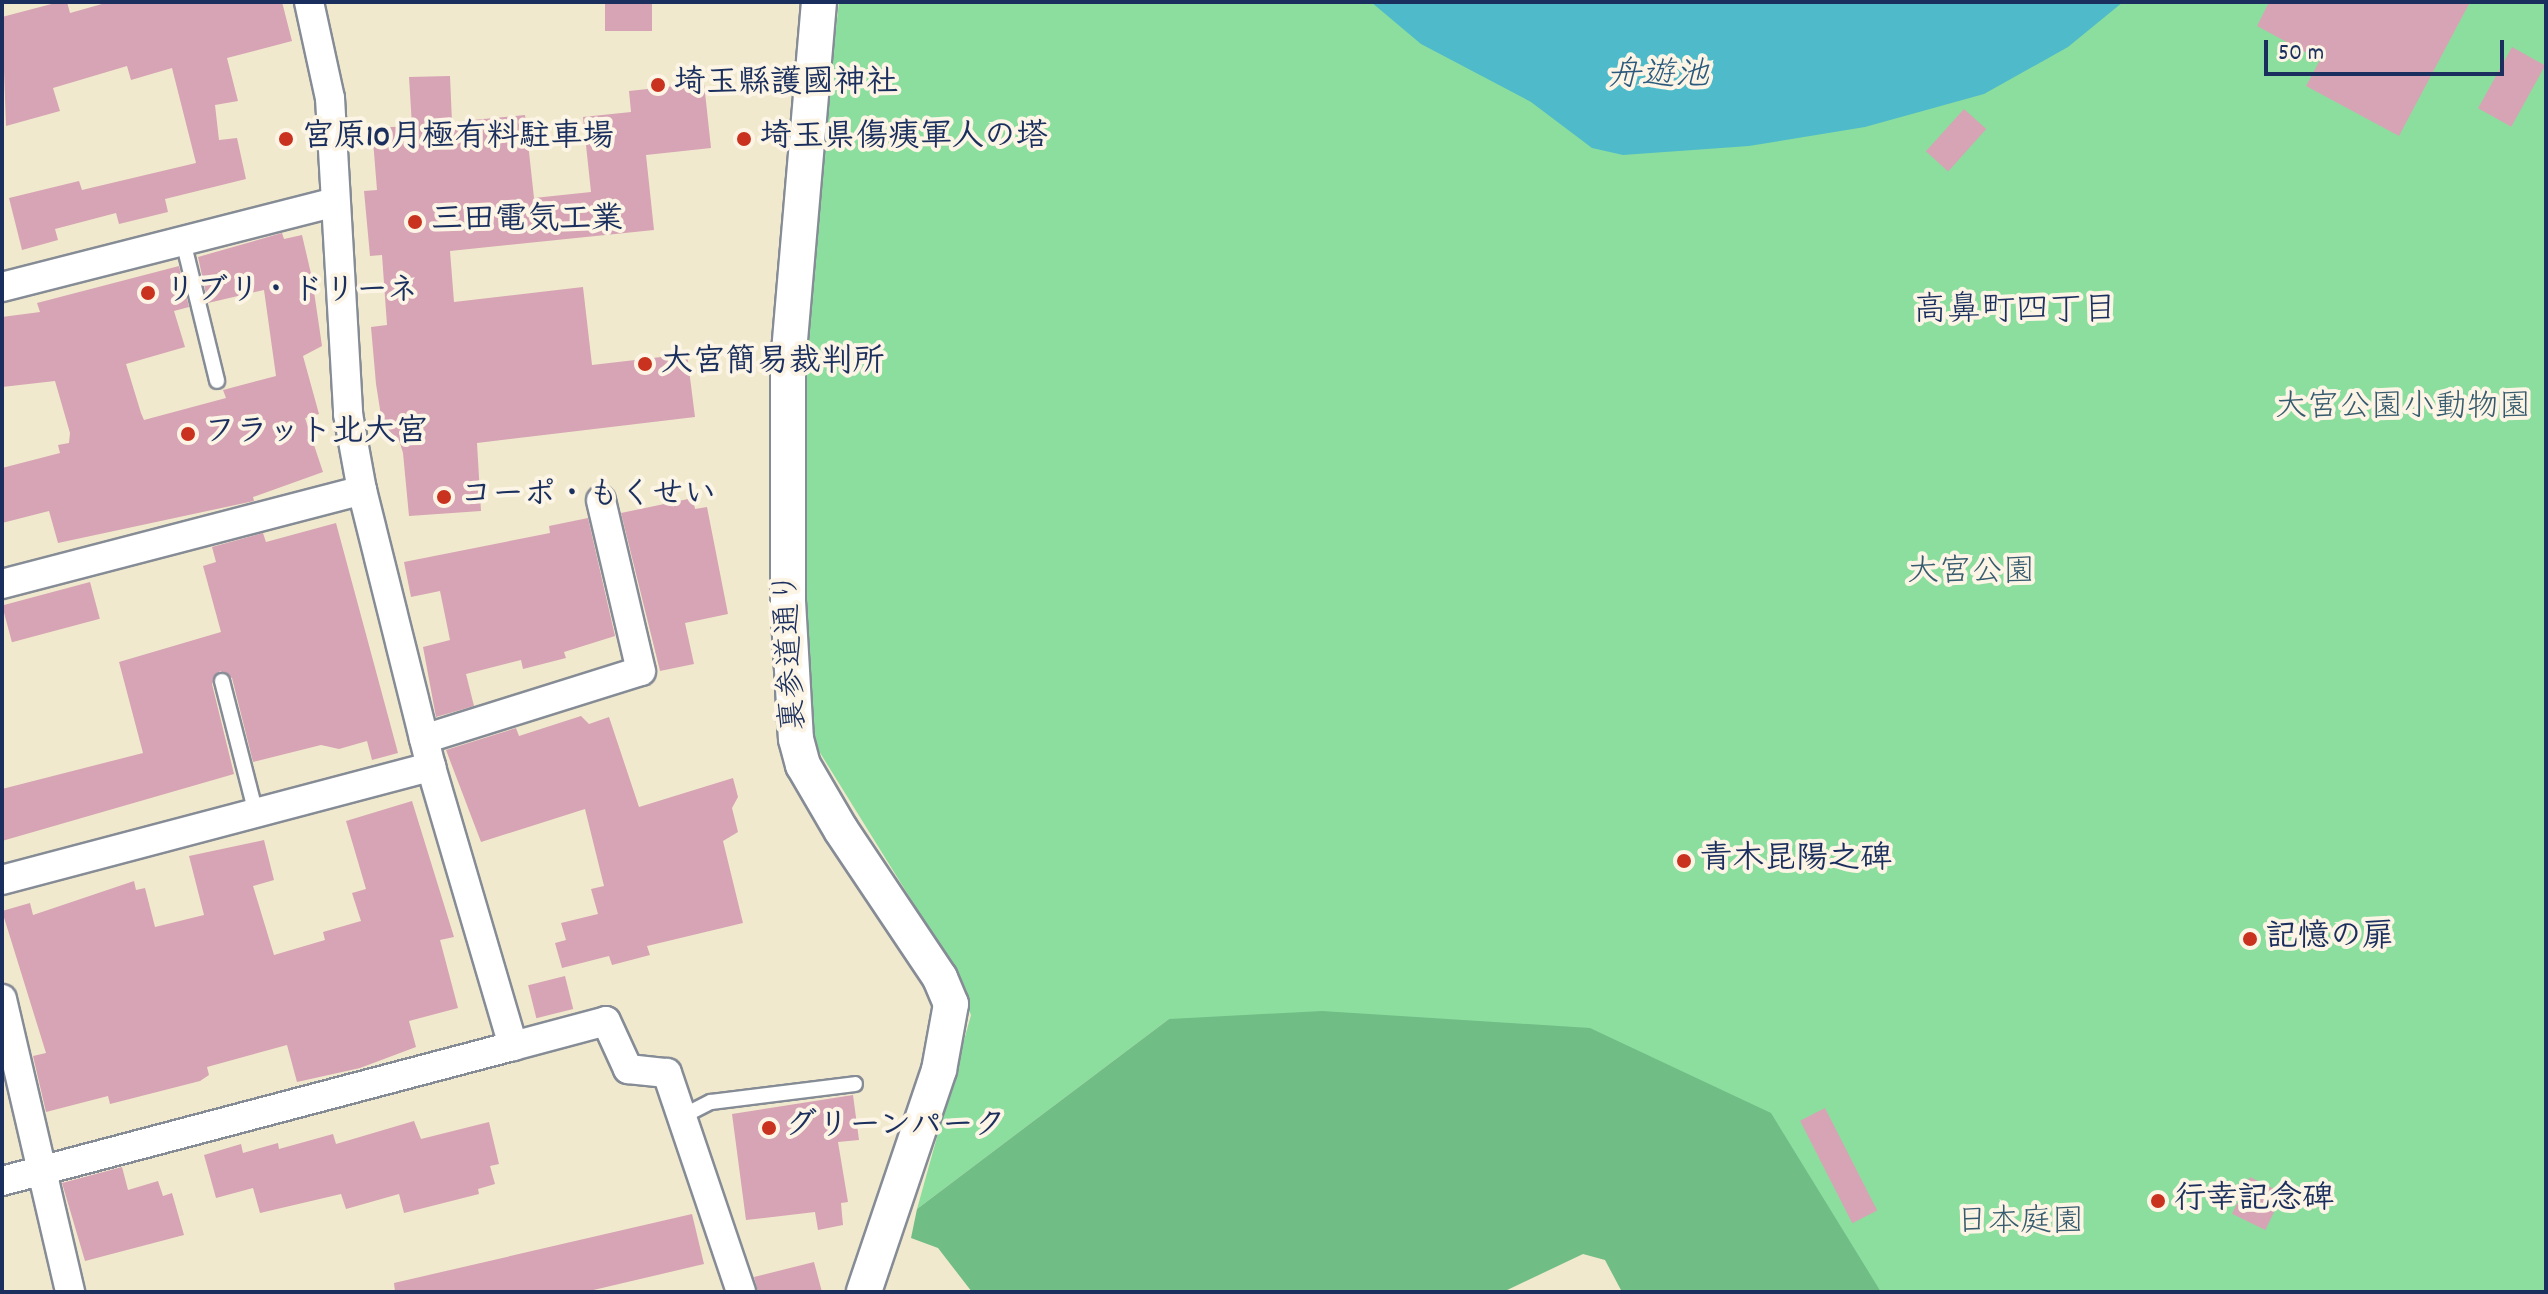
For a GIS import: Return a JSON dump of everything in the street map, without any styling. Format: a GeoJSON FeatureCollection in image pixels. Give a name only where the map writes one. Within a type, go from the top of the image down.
{"type":"FeatureCollection","features":[{"type":"Feature","properties":{"kind":"street"},"geometry":{"type":"LineString","coordinates":[[309,2],[330,98],[332,203],[348,414],[362,490],[431,767],[513,1046]]}},
{"type":"Feature","properties":{"kind":"street","name":"裏参道通り"},"geometry":{"type":"LineString","coordinates":[[819,2],[788,362],[788,601],[796,739],[803,765],[841,830],[940,978],[951,1004],[939,1070],[864,1292]]}},
{"type":"Feature","properties":{"kind":"street"},"geometry":{"type":"LineString","coordinates":[[2,287],[332,203]]}},
{"type":"Feature","properties":{"kind":"street"},"geometry":{"type":"LineString","coordinates":[[2,584],[362,490]]}},
{"type":"Feature","properties":{"kind":"street"},"geometry":{"type":"LineString","coordinates":[[424,739],[641,671],[601,501]]}},
{"type":"Feature","properties":{"kind":"street"},"geometry":{"type":"LineString","coordinates":[[2,880],[431,767]]}},
{"type":"Feature","properties":{"kind":"street"},"geometry":{"type":"LineString","coordinates":[[2,999],[70,1292]]}},
{"type":"Feature","properties":{"kind":"street"},"geometry":{"type":"LineString","coordinates":[[2,1181],[606,1021],[628,1069],[667,1073],[685,1115],[734,1290]]}},
{"type":"Feature","properties":{"kind":"lane"},"geometry":{"type":"LineString","coordinates":[[183,241],[217,381]]}},
{"type":"Feature","properties":{"kind":"lane"},"geometry":{"type":"LineString","coordinates":[[222,681],[256,813]]}},
{"type":"Feature","properties":{"kind":"lane"},"geometry":{"type":"LineString","coordinates":[[685,1115],[711,1102],[855,1084]]}},
{"type":"Feature","properties":{"kind":"green space","name":"大宮公園"},"geometry":{"type":"Polygon","coordinates":[[[839,2],[2546,2],[2546,1292],[1881,1292],[1845,1241],[1169,1019],[917,1209],[971,1015],[943,951],[809,735],[798,361],[839,2]]]}},
{"type":"Feature","properties":{"kind":"green space"},"geometry":{"type":"Polygon","coordinates":[[[1322,1011],[1590,1028],[1771,1113],[1881,1292],[1622,1292],[1605,1260],[1583,1254],[1503,1292],[972,1292],[938,1248],[911,1238],[917,1209],[1169,1019],[1322,1011]]]}},
{"type":"Feature","properties":{"kind":"water","name":"舟遊池"},"geometry":{"type":"Polygon","coordinates":[[[1371,2],[2123,2],[2068,47],[1984,94],[1865,127],[1749,146],[1623,155],[1592,148],[1531,102],[1421,44],[1371,2]]]}},
{"type":"Feature","properties":{"kind":"building"},"geometry":{"type":"Polygon","coordinates":[[[67,2],[70,13],[109,2],[282,2],[292,41],[227,58],[238,101],[215,105],[219,140],[237,138],[246,179],[165,199],[168,212],[119,224],[116,213],[55,229],[58,240],[22,250],[9,198],[79,181],[82,190],[196,163],[172,68],[131,80],[127,66],[53,88],[60,111],[6,126],[2,17],[67,2]]]}},
{"type":"Feature","properties":{"kind":"building"},"geometry":{"type":"Polygon","coordinates":[[[605,2],[652,2],[652,31],[605,31],[605,2]]]}},
{"type":"Feature","properties":{"kind":"building"},"geometry":{"type":"Polygon","coordinates":[[[2269,2],[2470,2],[2399,136],[2306,86],[2320,60],[2257,26],[2269,2]]]}},
{"type":"Feature","properties":{"kind":"building"},"geometry":{"type":"Polygon","coordinates":[[[2512,47],[2545,65],[2511,127],[2478,108],[2512,47]]]}},
{"type":"Feature","properties":{"kind":"building"},"geometry":{"type":"Polygon","coordinates":[[[450,76],[452,122],[525,115],[534,198],[591,192],[583,117],[631,112],[629,91],[704,83],[711,148],[646,155],[654,230],[450,251],[454,302],[583,287],[592,365],[687,354],[695,417],[477,443],[481,511],[409,516],[403,453],[399,440],[385,441],[376,384],[371,327],[387,325],[382,255],[370,256],[364,191],[377,190],[372,128],[412,126],[409,77],[450,76]]]}},
{"type":"Feature","properties":{"kind":"building"},"geometry":{"type":"Polygon","coordinates":[[[1964,109],[1986,129],[1948,171],[1926,151],[1964,109]]]}},
{"type":"Feature","properties":{"kind":"building"},"geometry":{"type":"Polygon","coordinates":[[[282,233],[284,239],[302,235],[312,278],[322,346],[303,356],[319,414],[305,418],[323,472],[253,497],[254,501],[58,543],[49,511],[2,523],[2,468],[60,453],[58,445],[69,443],[70,433],[55,381],[2,387],[2,317],[40,312],[37,303],[179,266],[189,307],[174,311],[185,347],[126,364],[141,413],[144,420],[226,398],[223,390],[276,376],[264,290],[208,303],[198,257],[282,233]]]}},
{"type":"Feature","properties":{"kind":"building"},"geometry":{"type":"Polygon","coordinates":[[[693,498],[695,509],[707,507],[728,614],[685,623],[694,664],[660,671],[621,513],[693,498]]]}},
{"type":"Feature","properties":{"kind":"building"},"geometry":{"type":"Polygon","coordinates":[[[588,518],[615,636],[564,652],[566,658],[523,669],[521,660],[466,674],[474,706],[436,717],[423,647],[450,640],[440,591],[411,597],[404,562],[550,533],[549,526],[588,518]]]}},
{"type":"Feature","properties":{"kind":"building"},"geometry":{"type":"Polygon","coordinates":[[[336,523],[398,753],[372,760],[367,741],[339,749],[321,745],[253,762],[232,678],[220,671],[212,684],[234,774],[2,841],[2,789],[143,753],[119,662],[221,632],[203,566],[216,562],[212,547],[263,533],[266,542],[336,523]]]}},
{"type":"Feature","properties":{"kind":"building"},"geometry":{"type":"Polygon","coordinates":[[[90,582],[100,619],[12,642],[2,606],[90,582]]]}},
{"type":"Feature","properties":{"kind":"building"},"geometry":{"type":"Polygon","coordinates":[[[581,716],[589,724],[609,717],[639,807],[733,778],[738,797],[732,808],[738,832],[723,841],[743,923],[647,946],[650,955],[612,965],[609,956],[562,968],[555,943],[566,940],[561,923],[598,914],[591,889],[604,886],[585,809],[481,842],[446,750],[516,728],[519,736],[581,716]]]}},
{"type":"Feature","properties":{"kind":"building"},"geometry":{"type":"Polygon","coordinates":[[[412,801],[454,937],[440,940],[458,1008],[409,1021],[416,1047],[360,1068],[297,1082],[287,1045],[207,1067],[209,1075],[200,1081],[110,1104],[108,1096],[46,1112],[33,1056],[46,1053],[2,911],[30,903],[33,915],[134,881],[136,890],[145,888],[155,927],[204,915],[189,856],[264,840],[274,880],[253,886],[274,955],[325,940],[323,932],[361,921],[352,893],[366,889],[346,821],[412,801]]]}},
{"type":"Feature","properties":{"kind":"building"},"geometry":{"type":"Polygon","coordinates":[[[565,976],[573,1009],[536,1018],[528,985],[565,976]]]}},
{"type":"Feature","properties":{"kind":"building"},"geometry":{"type":"Polygon","coordinates":[[[853,1095],[859,1140],[838,1142],[848,1202],[841,1203],[843,1225],[818,1230],[815,1212],[746,1220],[732,1114],[853,1095]]]}},
{"type":"Feature","properties":{"kind":"building"},"geometry":{"type":"Polygon","coordinates":[[[1825,1108],[1877,1210],[1852,1223],[1800,1121],[1825,1108]]]}},
{"type":"Feature","properties":{"kind":"building"},"geometry":{"type":"Polygon","coordinates":[[[414,1121],[421,1139],[489,1122],[499,1164],[490,1166],[495,1184],[478,1189],[479,1194],[404,1213],[399,1194],[346,1209],[341,1194],[260,1213],[253,1188],[216,1198],[204,1155],[241,1144],[243,1153],[278,1143],[279,1149],[333,1134],[336,1144],[414,1121]]]}},
{"type":"Feature","properties":{"kind":"building"},"geometry":{"type":"Polygon","coordinates":[[[122,1167],[128,1190],[158,1181],[163,1196],[172,1193],[184,1235],[85,1261],[62,1183],[122,1167]]]}},
{"type":"Feature","properties":{"kind":"building"},"geometry":{"type":"Polygon","coordinates":[[[2250,1177],[2283,1193],[2265,1230],[2232,1214],[2250,1177]]]}},
{"type":"Feature","properties":{"kind":"building"},"geometry":{"type":"Polygon","coordinates":[[[692,1214],[704,1264],[585,1292],[395,1292],[394,1283],[692,1214]]]}},
{"type":"Feature","properties":{"kind":"building"},"geometry":{"type":"Polygon","coordinates":[[[814,1262],[822,1292],[758,1292],[754,1277],[814,1262]]]}},
{"type":"Feature","properties":{"kind":"place","name":"埼玉縣護國神社"},"geometry":{"type":"Point","coordinates":[658,85]}},
{"type":"Feature","properties":{"kind":"place","name":"宮原10月極有料駐車場"},"geometry":{"type":"Point","coordinates":[286,139]}},
{"type":"Feature","properties":{"kind":"place","name":"埼玉県傷痍軍人の塔"},"geometry":{"type":"Point","coordinates":[744,139]}},
{"type":"Feature","properties":{"kind":"place","name":"三田電気工業"},"geometry":{"type":"Point","coordinates":[415,222]}},
{"type":"Feature","properties":{"kind":"place","name":"リブリ・ドリーネ"},"geometry":{"type":"Point","coordinates":[148,293]}},
{"type":"Feature","properties":{"kind":"place","name":"大宮簡易裁判所"},"geometry":{"type":"Point","coordinates":[645,364]}},
{"type":"Feature","properties":{"kind":"place","name":"フラット北大宮"},"geometry":{"type":"Point","coordinates":[188,434]}},
{"type":"Feature","properties":{"kind":"place","name":"コーポ・もくせい"},"geometry":{"type":"Point","coordinates":[444,497]}},
{"type":"Feature","properties":{"kind":"place","name":"青木昆陽之碑"},"geometry":{"type":"Point","coordinates":[1684,861]}},
{"type":"Feature","properties":{"kind":"place","name":"記憶の扉"},"geometry":{"type":"Point","coordinates":[2250,939]}},
{"type":"Feature","properties":{"kind":"place","name":"グリーンパーク"},"geometry":{"type":"Point","coordinates":[769,1128]}},
{"type":"Feature","properties":{"kind":"place","name":"行幸記念碑"},"geometry":{"type":"Point","coordinates":[2158,1201]}},
{"type":"Feature","properties":{"kind":"district","name":"高鼻町四丁目"},"geometry":{"type":"Point","coordinates":[2015,313]}},
{"type":"Feature","properties":{"kind":"park label","name":"大宮公園小動物園"},"geometry":{"type":"Point","coordinates":[2403,409]}},
{"type":"Feature","properties":{"kind":"park label","name":"日本庭園"},"geometry":{"type":"Point","coordinates":[2020,1224]}}]}
